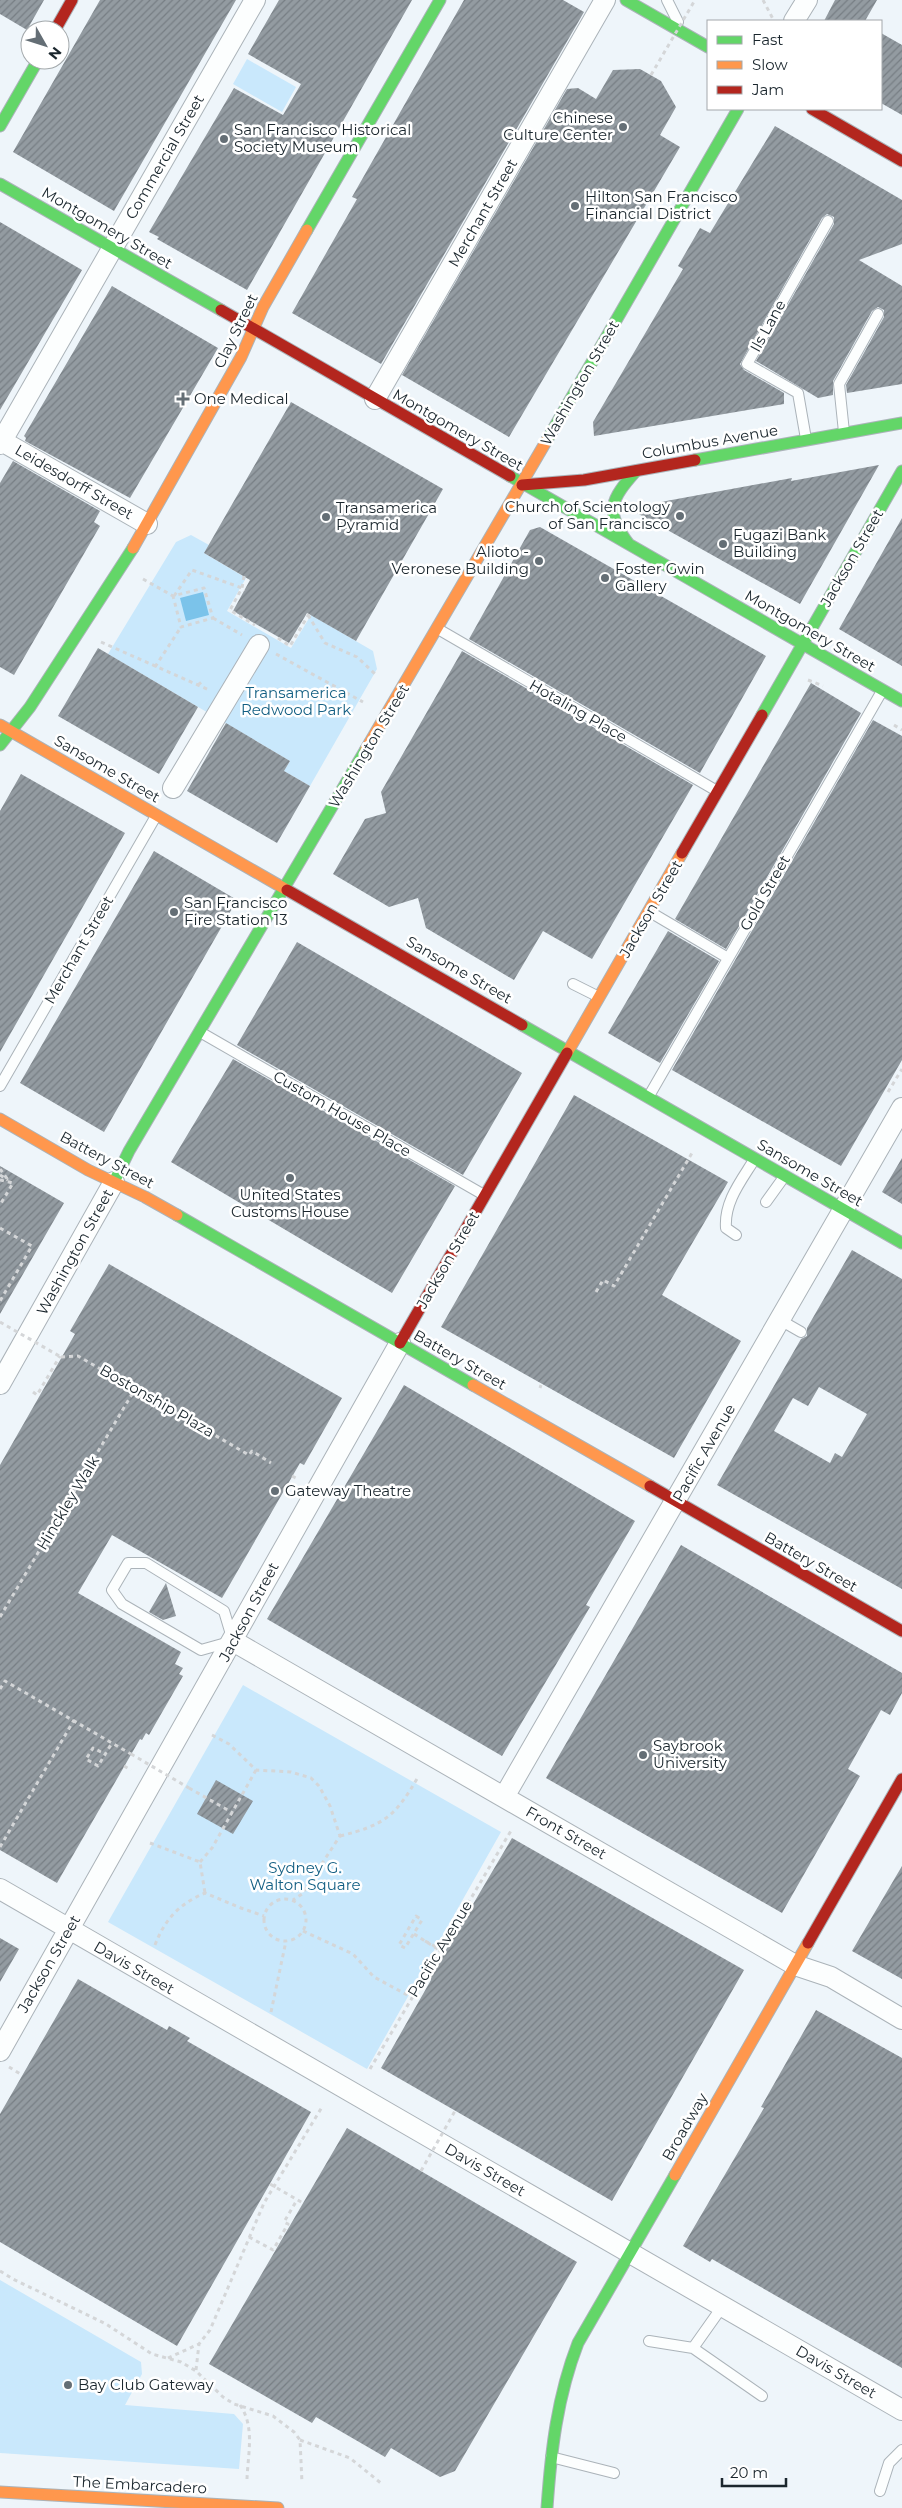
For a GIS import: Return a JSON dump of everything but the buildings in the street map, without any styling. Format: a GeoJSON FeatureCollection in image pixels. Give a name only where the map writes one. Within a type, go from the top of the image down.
{"type":"FeatureCollection","features":[{"type":"Feature","properties":{"kind":"street","name":"Commercial Street"},"geometry":{"type":"LineString","coordinates":[[1,441],[255,0]]}},
{"type":"Feature","properties":{"kind":"street","name":"Clay Street"},"geometry":{"type":"LineString","coordinates":[[0,745],[30,707],[147,524],[217,402],[263,307],[440,0]]}},
{"type":"Feature","properties":{"kind":"street","name":"Merchant Street"},"geometry":{"type":"LineString","coordinates":[[375,400],[605,0]]}},
{"type":"Feature","properties":{"kind":"street"},"geometry":{"type":"LineString","coordinates":[[626,0],[707,46]]}},
{"type":"Feature","properties":{"kind":"street"},"geometry":{"type":"LineString","coordinates":[[795,20],[807,0]]}},
{"type":"Feature","properties":{"kind":"street"},"geometry":{"type":"LineString","coordinates":[[59,20],[66,5]]}},
{"type":"Feature","properties":{"kind":"street"},"geometry":{"type":"LineString","coordinates":[[0,126],[32,70]]}},
{"type":"Feature","properties":{"kind":"street","name":"Washington Street"},"geometry":{"type":"LineString","coordinates":[[0,1384],[199,1032],[438,629],[737,110]]}},
{"type":"Feature","properties":{"kind":"street"},"geometry":{"type":"LineString","coordinates":[[814,110],[902,161]]}},
{"type":"Feature","properties":{"kind":"street","name":"Montgomery Street"},"geometry":{"type":"LineString","coordinates":[[0,184],[522,485],[902,701]]}},
{"type":"Feature","properties":{"kind":"street","name":"Columbus Avenue"},"geometry":{"type":"LineString","coordinates":[[522,485],[584,480],[902,423]]}},
{"type":"Feature","properties":{"kind":"street","name":"Leidesdorff Street"},"geometry":{"type":"LineString","coordinates":[[1,441],[147,524]]}},
{"type":"Feature","properties":{"kind":"street"},"geometry":{"type":"LineString","coordinates":[[629,545],[614,524],[610,510],[619,492],[636,471]]}},
{"type":"Feature","properties":{"kind":"street","name":"Jackson Street"},"geometry":{"type":"LineString","coordinates":[[0,2051],[400,1343],[902,471]]}},
{"type":"Feature","properties":{"kind":"street"},"geometry":{"type":"LineString","coordinates":[[172,788],[265,636]]}},
{"type":"Feature","properties":{"kind":"street","name":"Sansome Street"},"geometry":{"type":"LineString","coordinates":[[0,725],[902,1243]]}},
{"type":"Feature","properties":{"kind":"street","name":"Pacific Avenue"},"geometry":{"type":"LineString","coordinates":[[504,1797],[902,1108]]}},
{"type":"Feature","properties":{"kind":"street","name":"Battery Street"},"geometry":{"type":"LineString","coordinates":[[0,1119],[88,1170],[145,1197],[902,1631]]}},
{"type":"Feature","properties":{"kind":"street","name":"Front Street"},"geometry":{"type":"LineString","coordinates":[[233,1641],[795,1965],[830,1977],[902,2019]]}},
{"type":"Feature","properties":{"kind":"street","name":"Broadway"},"geometry":{"type":"LineString","coordinates":[[547,2508],[555,2413],[568,2366],[582,2336],[902,1779]]}},
{"type":"Feature","properties":{"kind":"street","name":"Davis Street"},"geometry":{"type":"LineString","coordinates":[[0,1889],[902,2410]]}},
{"type":"Feature","properties":{"kind":"street","name":"The Embarcadero"},"geometry":{"type":"LineString","coordinates":[[0,2492],[278,2508]]}},
{"type":"Feature","properties":{"kind":"lane"},"geometry":{"type":"LineString","coordinates":[[668,0],[683,33]]}},
{"type":"Feature","properties":{"kind":"lane","name":"Ils Lane"},"geometry":{"type":"LineString","coordinates":[[806,440],[798,393],[747,364],[828,221]]}},
{"type":"Feature","properties":{"kind":"lane"},"geometry":{"type":"LineString","coordinates":[[844,433],[839,384],[878,314]]}},
{"type":"Feature","properties":{"kind":"lane","name":"Hotaling Place"},"geometry":{"type":"LineString","coordinates":[[438,629],[718,792]]}},
{"type":"Feature","properties":{"kind":"lane","name":"Gold Street"},"geometry":{"type":"LineString","coordinates":[[648,1097],[883,690]]}},
{"type":"Feature","properties":{"kind":"lane","name":"Merchant Street"},"geometry":{"type":"LineString","coordinates":[[0,1086],[157,814]]}},
{"type":"Feature","properties":{"kind":"lane"},"geometry":{"type":"LineString","coordinates":[[649,912],[728,958]]}},
{"type":"Feature","properties":{"kind":"lane"},"geometry":{"type":"LineString","coordinates":[[573,984],[600,998]]}},
{"type":"Feature","properties":{"kind":"lane","name":"Custom House Place"},"geometry":{"type":"LineString","coordinates":[[199,1032],[485,1195]]}},
{"type":"Feature","properties":{"kind":"lane"},"geometry":{"type":"LineString","coordinates":[[736,1235],[726,1228],[725,1216],[728,1204],[755,1159]]}},
{"type":"Feature","properties":{"kind":"lane"},"geometry":{"type":"LineString","coordinates":[[766,1202],[785,1176]]}},
{"type":"Feature","properties":{"kind":"lane"},"geometry":{"type":"LineString","coordinates":[[780,1320],[801,1332]]}},
{"type":"Feature","properties":{"kind":"lane"},"geometry":{"type":"LineString","coordinates":[[128,1563],[146,1563],[224,1611],[233,1641],[201,1650],[122,1604],[112,1590],[128,1563]]}},
{"type":"Feature","properties":{"kind":"lane"},"geometry":{"type":"LineString","coordinates":[[693,2348],[722,2306]]}},
{"type":"Feature","properties":{"kind":"lane"},"geometry":{"type":"LineString","coordinates":[[648,2341],[693,2348],[762,2396]]}},
{"type":"Feature","properties":{"kind":"lane"},"geometry":{"type":"LineString","coordinates":[[880,2491],[889,2463],[902,2450]]}},
{"type":"Feature","properties":{"kind":"lane"},"geometry":{"type":"LineString","coordinates":[[550,2457],[614,2473]]}},
{"type":"Feature","properties":{"kind":"path"},"geometry":{"type":"LineString","coordinates":[[651,75],[695,0]]}},
{"type":"Feature","properties":{"kind":"path"},"geometry":{"type":"LineString","coordinates":[[763,0],[773,18]]}},
{"type":"Feature","properties":{"kind":"path"},"geometry":{"type":"LineString","coordinates":[[173,596],[192,570],[243,589]]}},
{"type":"Feature","properties":{"kind":"path"},"geometry":{"type":"LineString","coordinates":[[244,576],[243,589],[230,610],[363,702]]}},
{"type":"Feature","properties":{"kind":"path"},"geometry":{"type":"LineString","coordinates":[[143,579],[173,596],[204,588],[213,618]]}},
{"type":"Feature","properties":{"kind":"path"},"geometry":{"type":"LineString","coordinates":[[173,596],[181,627]]}},
{"type":"Feature","properties":{"kind":"path"},"geometry":{"type":"LineString","coordinates":[[155,667],[181,627],[213,618],[290,646],[307,615],[325,642],[357,657],[375,674]]}},
{"type":"Feature","properties":{"kind":"path"},"geometry":{"type":"LineString","coordinates":[[98,641],[227,698]]}},
{"type":"Feature","properties":{"kind":"path"},"geometry":{"type":"LineString","coordinates":[[198,684],[204,680]]}},
{"type":"Feature","properties":{"kind":"path"},"geometry":{"type":"LineString","coordinates":[[596,1292],[603,1280],[614,1286],[692,1153]]}},
{"type":"Feature","properties":{"kind":"path"},"geometry":{"type":"LineString","coordinates":[[0,1169],[12,1183],[0,1205]]}},
{"type":"Feature","properties":{"kind":"path"},"geometry":{"type":"LineString","coordinates":[[0,1175],[9,1180]]}},
{"type":"Feature","properties":{"kind":"path"},"geometry":{"type":"LineString","coordinates":[[0,1180],[9,1180]]}},
{"type":"Feature","properties":{"kind":"path"},"geometry":{"type":"LineString","coordinates":[[0,1228],[32,1246],[0,1301]]}},
{"type":"Feature","properties":{"kind":"path"},"geometry":{"type":"LineString","coordinates":[[0,1322],[61,1357],[37,1395],[33,1392]]}},
{"type":"Feature","properties":{"kind":"path","name":"Bostonship Plaza"},"geometry":{"type":"LineString","coordinates":[[61,1357],[78,1356],[250,1455],[252,1451],[271,1463]]}},
{"type":"Feature","properties":{"kind":"path","name":"Hinckley Walk"},"geometry":{"type":"LineString","coordinates":[[0,1617],[135,1388]]}},
{"type":"Feature","properties":{"kind":"path"},"geometry":{"type":"LineString","coordinates":[[292,1476],[298,1479]]}},
{"type":"Feature","properties":{"kind":"path"},"geometry":{"type":"LineString","coordinates":[[0,1678],[233,1813]]}},
{"type":"Feature","properties":{"kind":"path"},"geometry":{"type":"LineString","coordinates":[[0,1689],[5,1680]]}},
{"type":"Feature","properties":{"kind":"path"},"geometry":{"type":"LineString","coordinates":[[0,1847],[74,1720]]}},
{"type":"Feature","properties":{"kind":"path"},"geometry":{"type":"LineString","coordinates":[[212,1735],[229,1744],[256,1770],[291,1772],[310,1778],[319,1786],[330,1806],[340,1836]]}},
{"type":"Feature","properties":{"kind":"path"},"geometry":{"type":"LineString","coordinates":[[101,1752],[93,1748],[86,1759],[98,1766],[112,1743]]}},
{"type":"Feature","properties":{"kind":"path"},"geometry":{"type":"LineString","coordinates":[[124,1766],[131,1770]]}},
{"type":"Feature","properties":{"kind":"path"},"geometry":{"type":"LineString","coordinates":[[205,1893],[200,1862],[212,1848],[256,1770]]}},
{"type":"Feature","properties":{"kind":"path"},"geometry":{"type":"LineString","coordinates":[[293,1900],[302,1894],[340,1836],[370,1829],[390,1815],[406,1797],[418,1777]]}},
{"type":"Feature","properties":{"kind":"path","name":"Pacific Avenue"},"geometry":{"type":"LineString","coordinates":[[370,2069],[512,1829]]}},
{"type":"Feature","properties":{"kind":"path"},"geometry":{"type":"LineString","coordinates":[[150,1843],[200,1862]]}},
{"type":"Feature","properties":{"kind":"path"},"geometry":{"type":"LineString","coordinates":[[155,1945],[162,1927],[175,1911],[189,1900],[205,1893],[264,1916]]}},
{"type":"Feature","properties":{"kind":"path"},"geometry":{"type":"LineString","coordinates":[[293,1900],[304,1910],[306,1917],[303,1931],[293,1940],[286,1941],[274,1938],[269,1934],[264,1922],[264,1916],[270,1905],[275,1901],[293,1900]]}},
{"type":"Feature","properties":{"kind":"path"},"geometry":{"type":"LineString","coordinates":[[416,1916],[422,1920],[414,1934],[405,1948],[399,1945],[416,1916]]}},
{"type":"Feature","properties":{"kind":"path"},"geometry":{"type":"LineString","coordinates":[[303,1931],[353,1954],[374,1977],[411,1997]]}},
{"type":"Feature","properties":{"kind":"path"},"geometry":{"type":"LineString","coordinates":[[414,1934],[444,1953]]}},
{"type":"Feature","properties":{"kind":"path"},"geometry":{"type":"LineString","coordinates":[[271,2012],[286,1941]]}},
{"type":"Feature","properties":{"kind":"path"},"geometry":{"type":"LineString","coordinates":[[425,1941],[440,1949]]}},
{"type":"Feature","properties":{"kind":"path"},"geometry":{"type":"LineString","coordinates":[[168,2358],[199,2344],[210,2330],[264,2203],[322,2108]]}},
{"type":"Feature","properties":{"kind":"path"},"geometry":{"type":"LineString","coordinates":[[420,2171],[455,2111]]}},
{"type":"Feature","properties":{"kind":"path"},"geometry":{"type":"LineString","coordinates":[[270,2184],[303,2203]]}},
{"type":"Feature","properties":{"kind":"path"},"geometry":{"type":"LineString","coordinates":[[249,2237],[273,2250],[288,2224],[284,2222],[298,2200]]}},
{"type":"Feature","properties":{"kind":"path"},"geometry":{"type":"LineString","coordinates":[[0,2271],[106,2324],[152,2354],[181,2362],[196,2371],[223,2397],[273,2416],[294,2432],[300,2440],[350,2458],[382,2484]]}},
{"type":"Feature","properties":{"kind":"path"},"geometry":{"type":"LineString","coordinates":[[196,2371],[199,2344]]}},
{"type":"Feature","properties":{"kind":"path"},"geometry":{"type":"LineString","coordinates":[[240,2405],[247,2416],[250,2426],[247,2478]]}},
{"type":"Feature","properties":{"kind":"path"},"geometry":{"type":"LineString","coordinates":[[300,2440],[302,2483]]}},
{"type":"Feature","properties":{"kind":"green space"},"geometry":{"type":"Polygon","coordinates":[[[247,59],[296,87],[282,112],[233,84],[247,59]]]}},
{"type":"Feature","properties":{"kind":"green space","name":"Transamerica Redwood Park"},"geometry":{"type":"Polygon","coordinates":[[[191,535],[209,545],[204,553],[246,578],[227,611],[291,648],[311,615],[373,651],[377,669],[310,786],[284,771],[290,761],[108,654],[176,542],[191,535]]]}},
{"type":"Feature","properties":{"kind":"green space","name":"Sydney G. Walton Square"},"geometry":{"type":"Polygon","coordinates":[[[243,1685],[501,1832],[367,2069],[108,1922],[243,1685]]]}},
{"type":"Feature","properties":{"kind":"green space","name":"Bay Club Gateway"},"geometry":{"type":"Polygon","coordinates":[[[0,2280],[141,2362],[142,2374],[125,2405],[234,2414],[243,2424],[239,2469],[0,2453],[0,2280]]]}},
{"type":"Feature","properties":{"kind":"water"},"geometry":{"type":"Polygon","coordinates":[[[203,592],[209,615],[186,621],[180,598],[203,592]]]}},
{"type":"Feature","properties":{"kind":"traffic: fast"},"geometry":{"type":"LineString","coordinates":[[307,230],[440,0]]}},
{"type":"Feature","properties":{"kind":"traffic: fast"},"geometry":{"type":"LineString","coordinates":[[626,0],[707,46]]}},
{"type":"Feature","properties":{"kind":"traffic: fast"},"geometry":{"type":"LineString","coordinates":[[0,126],[32,70]]}},
{"type":"Feature","properties":{"kind":"traffic: fast"},"geometry":{"type":"LineString","coordinates":[[547,440],[737,110]]}},
{"type":"Feature","properties":{"kind":"traffic: fast"},"geometry":{"type":"LineString","coordinates":[[0,184],[221,310]]}},
{"type":"Feature","properties":{"kind":"traffic: fast"},"geometry":{"type":"LineString","coordinates":[[695,460],[902,423]]}},
{"type":"Feature","properties":{"kind":"traffic: fast"},"geometry":{"type":"LineString","coordinates":[[628,543],[620,532],[613,514],[616,498],[636,471]]}},
{"type":"Feature","properties":{"kind":"traffic: fast"},"geometry":{"type":"LineString","coordinates":[[762,715],[902,471]]}},
{"type":"Feature","properties":{"kind":"traffic: fast"},"geometry":{"type":"LineString","coordinates":[[510,476],[902,701]]}},
{"type":"Feature","properties":{"kind":"traffic: fast"},"geometry":{"type":"LineString","coordinates":[[0,745],[30,707],[133,548]]}},
{"type":"Feature","properties":{"kind":"traffic: fast"},"geometry":{"type":"LineString","coordinates":[[114,1182],[129,1151],[366,749]]}},
{"type":"Feature","properties":{"kind":"traffic: fast"},"geometry":{"type":"LineString","coordinates":[[522,1025],[902,1243]]}},
{"type":"Feature","properties":{"kind":"traffic: fast"},"geometry":{"type":"LineString","coordinates":[[177,1215],[473,1385]]}},
{"type":"Feature","properties":{"kind":"traffic: fast"},"geometry":{"type":"LineString","coordinates":[[547,2508],[556,2424],[565,2384],[578,2343],[675,2175]]}},
{"type":"Feature","properties":{"kind":"traffic: slow"},"geometry":{"type":"LineString","coordinates":[[133,548],[241,357],[263,307],[307,230]]}},
{"type":"Feature","properties":{"kind":"traffic: slow"},"geometry":{"type":"LineString","coordinates":[[366,749],[547,440]]}},
{"type":"Feature","properties":{"kind":"traffic: slow"},"geometry":{"type":"LineString","coordinates":[[0,725],[287,890]]}},
{"type":"Feature","properties":{"kind":"traffic: slow"},"geometry":{"type":"LineString","coordinates":[[567,1053],[682,853]]}},
{"type":"Feature","properties":{"kind":"traffic: slow"},"geometry":{"type":"LineString","coordinates":[[0,1119],[88,1170],[145,1197],[177,1215]]}},
{"type":"Feature","properties":{"kind":"traffic: slow"},"geometry":{"type":"LineString","coordinates":[[473,1385],[650,1486]]}},
{"type":"Feature","properties":{"kind":"traffic: slow"},"geometry":{"type":"LineString","coordinates":[[675,2175],[808,1943]]}},
{"type":"Feature","properties":{"kind":"traffic: slow"},"geometry":{"type":"LineString","coordinates":[[0,2492],[278,2508]]}},
{"type":"Feature","properties":{"kind":"traffic: jam"},"geometry":{"type":"LineString","coordinates":[[61,20],[72,0]]}},
{"type":"Feature","properties":{"kind":"traffic: jam"},"geometry":{"type":"LineString","coordinates":[[814,110],[902,161]]}},
{"type":"Feature","properties":{"kind":"traffic: jam"},"geometry":{"type":"LineString","coordinates":[[221,310],[510,476]]}},
{"type":"Feature","properties":{"kind":"traffic: jam"},"geometry":{"type":"LineString","coordinates":[[522,485],[584,480],[695,460]]}},
{"type":"Feature","properties":{"kind":"traffic: jam"},"geometry":{"type":"LineString","coordinates":[[682,853],[762,715]]}},
{"type":"Feature","properties":{"kind":"traffic: jam"},"geometry":{"type":"LineString","coordinates":[[287,890],[522,1025]]}},
{"type":"Feature","properties":{"kind":"traffic: jam"},"geometry":{"type":"LineString","coordinates":[[400,1343],[567,1053]]}},
{"type":"Feature","properties":{"kind":"traffic: jam"},"geometry":{"type":"LineString","coordinates":[[650,1486],[902,1631]]}},
{"type":"Feature","properties":{"kind":"traffic: jam"},"geometry":{"type":"LineString","coordinates":[[808,1943],[902,1779]]}},
{"type":"Feature","properties":{"kind":"place","name":"Chinese Culture Center"},"geometry":{"type":"Point","coordinates":[623,127]}},
{"type":"Feature","properties":{"kind":"place","name":"San Francisco Historical Society Museum"},"geometry":{"type":"Point","coordinates":[224,139]}},
{"type":"Feature","properties":{"kind":"place","name":"Hilton San Francisco Financial District"},"geometry":{"type":"Point","coordinates":[575,206]}},
{"type":"Feature","properties":{"kind":"place","name":"One Medical"},"geometry":{"type":"Point","coordinates":[183,399]}},
{"type":"Feature","properties":{"kind":"place","name":"Church of Scientology of San Francisco"},"geometry":{"type":"Point","coordinates":[680,516]}},
{"type":"Feature","properties":{"kind":"place","name":"Transamerica Pyramid"},"geometry":{"type":"Point","coordinates":[326,517]}},
{"type":"Feature","properties":{"kind":"place","name":"Fugazi Bank Building"},"geometry":{"type":"Point","coordinates":[723,544]}},
{"type":"Feature","properties":{"kind":"place","name":"Alioto - Veronese Building"},"geometry":{"type":"Point","coordinates":[539,561]}},
{"type":"Feature","properties":{"kind":"place","name":"Foster Gwin Gallery"},"geometry":{"type":"Point","coordinates":[605,578]}},
{"type":"Feature","properties":{"kind":"place","name":"San Francisco Fire Station 13"},"geometry":{"type":"Point","coordinates":[174,912]}},
{"type":"Feature","properties":{"kind":"place","name":"United States Customs House"},"geometry":{"type":"Point","coordinates":[290,1178]}},
{"type":"Feature","properties":{"kind":"place","name":"Gateway Theatre"},"geometry":{"type":"Point","coordinates":[275,1491]}},
{"type":"Feature","properties":{"kind":"place","name":"Saybrook University"},"geometry":{"type":"Point","coordinates":[643,1755]}},
{"type":"Feature","properties":{"kind":"place","name":"Bay Club Gateway"},"geometry":{"type":"Point","coordinates":[68,2385]}}]}
